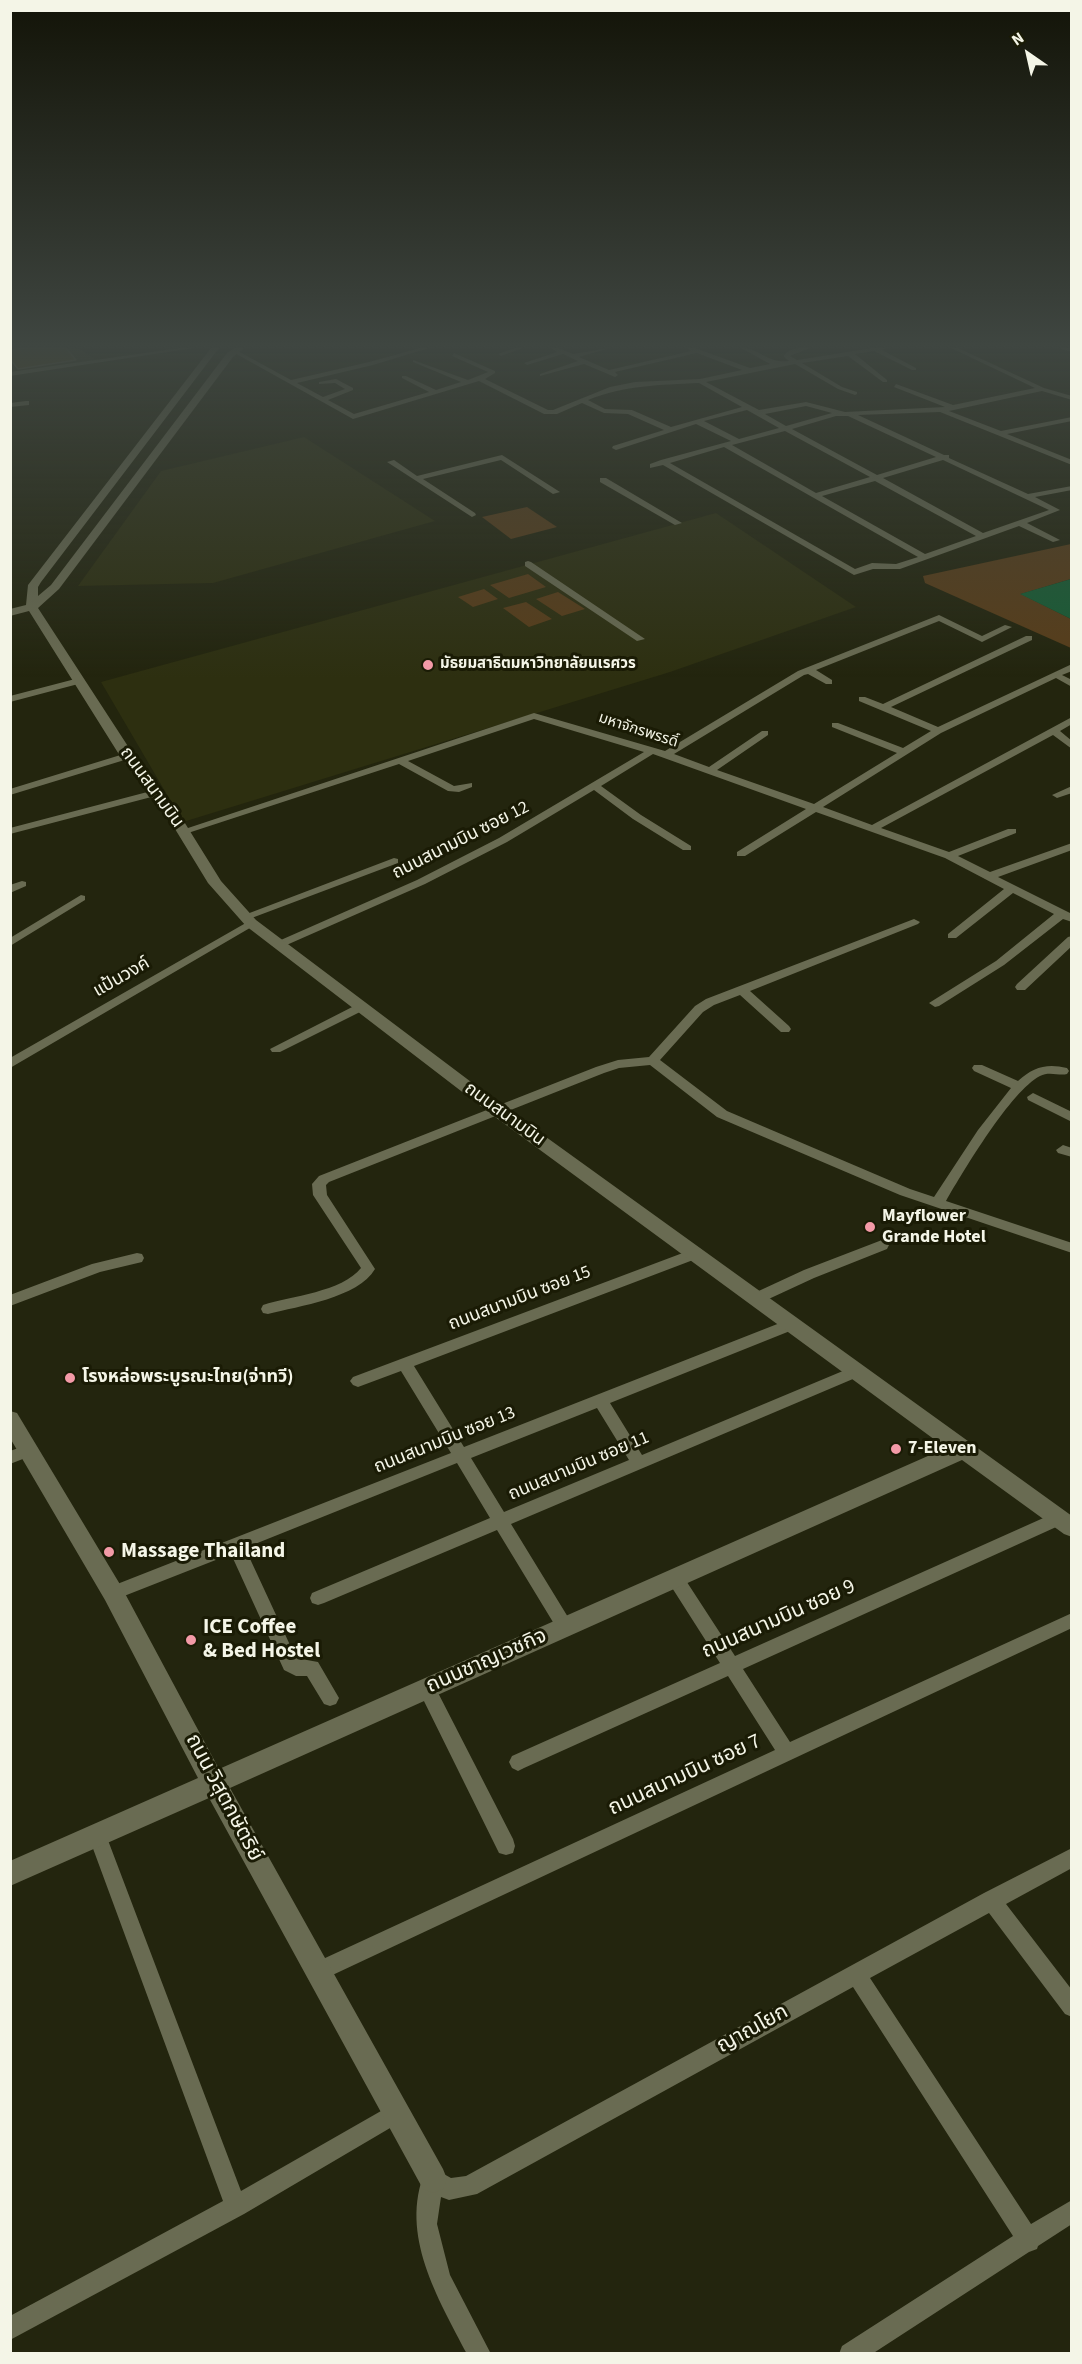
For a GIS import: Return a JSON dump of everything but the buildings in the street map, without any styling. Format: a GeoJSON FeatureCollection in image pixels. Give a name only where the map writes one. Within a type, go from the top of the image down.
{"type":"FeatureCollection","features":[{"type":"Feature","properties":{"kind":"street"},"geometry":{"type":"LineString","coordinates":[[32,608],[32,587],[129,458]]}},
{"type":"Feature","properties":{"kind":"street"},"geometry":{"type":"LineString","coordinates":[[10,613],[32,608],[55,587],[154,458]]}},
{"type":"Feature","properties":{"kind":"street"},"geometry":{"type":"LineString","coordinates":[[418,478],[497,458]]}},
{"type":"Feature","properties":{"kind":"street"},"geometry":{"type":"LineString","coordinates":[[504,458],[556,492]]}},
{"type":"Feature","properties":{"kind":"street"},"geometry":{"type":"LineString","coordinates":[[653,466],[678,458]]}},
{"type":"Feature","properties":{"kind":"street"},"geometry":{"type":"LineString","coordinates":[[749,458],[924,557]]}},
{"type":"Feature","properties":{"kind":"street"},"geometry":{"type":"LineString","coordinates":[[840,458],[982,536]]}},
{"type":"Feature","properties":{"kind":"street"},"geometry":{"type":"LineString","coordinates":[[815,496],[942,458]]}},
{"type":"Feature","properties":{"kind":"street"},"geometry":{"type":"LineString","coordinates":[[664,462],[856,572],[876,566],[893,568],[1056,510],[949,458]]}},
{"type":"Feature","properties":{"kind":"street"},"geometry":{"type":"LineString","coordinates":[[391,462],[472,515]]}},
{"type":"Feature","properties":{"kind":"street"},"geometry":{"type":"LineString","coordinates":[[603,480],[678,523]]}},
{"type":"Feature","properties":{"kind":"street"},"geometry":{"type":"LineString","coordinates":[[1031,496],[1071,488]]}},
{"type":"Feature","properties":{"kind":"street"},"geometry":{"type":"LineString","coordinates":[[84,517],[109,518]]}},
{"type":"Feature","properties":{"kind":"street"},"geometry":{"type":"LineString","coordinates":[[1022,524],[1056,540]]}},
{"type":"Feature","properties":{"kind":"street"},"geometry":{"type":"LineString","coordinates":[[528,564],[640,639]]}},
{"type":"Feature","properties":{"kind":"street","name":"ถนนสนามบิน"},"geometry":{"type":"LineString","coordinates":[[32,608],[127,756],[184,831],[215,883],[248,920],[496,1110],[1065,1523]]}},
{"type":"Feature","properties":{"kind":"street"},"geometry":{"type":"LineString","coordinates":[[666,755],[808,670],[939,618],[982,639],[1008,627]]}},
{"type":"Feature","properties":{"kind":"street"},"geometry":{"type":"LineString","coordinates":[[883,708],[1029,638]]}},
{"type":"Feature","properties":{"kind":"street"},"geometry":{"type":"LineString","coordinates":[[741,854],[815,810],[938,731],[1071,667]]}},
{"type":"Feature","properties":{"kind":"street"},"geometry":{"type":"LineString","coordinates":[[808,670],[829,682]]}},
{"type":"Feature","properties":{"kind":"street"},"geometry":{"type":"LineString","coordinates":[[1061,678],[1071,684]]}},
{"type":"Feature","properties":{"kind":"street"},"geometry":{"type":"LineString","coordinates":[[10,699],[79,681]]}},
{"type":"Feature","properties":{"kind":"street"},"geometry":{"type":"LineString","coordinates":[[862,699],[938,731]]}},
{"type":"Feature","properties":{"kind":"street","name":"มหาจักรพรรดิ์"},"geometry":{"type":"LineString","coordinates":[[184,831],[534,716],[666,755],[949,856],[1067,916]]}},
{"type":"Feature","properties":{"kind":"street"},"geometry":{"type":"LineString","coordinates":[[872,829],[1071,720]]}},
{"type":"Feature","properties":{"kind":"street"},"geometry":{"type":"LineString","coordinates":[[835,725],[904,752]]}},
{"type":"Feature","properties":{"kind":"street"},"geometry":{"type":"LineString","coordinates":[[1053,730],[1071,746]]}},
{"type":"Feature","properties":{"kind":"street"},"geometry":{"type":"LineString","coordinates":[[709,771],[765,733]]}},
{"type":"Feature","properties":{"kind":"street","name":"ถนนสนามบิน ซอย 12"},"geometry":{"type":"LineString","coordinates":[[278,945],[422,882],[503,840],[652,751]]}},
{"type":"Feature","properties":{"kind":"street"},"geometry":{"type":"LineString","coordinates":[[10,792],[127,756]]}},
{"type":"Feature","properties":{"kind":"street"},"geometry":{"type":"LineString","coordinates":[[400,760],[452,789],[457,790],[468,785]]}},
{"type":"Feature","properties":{"kind":"street"},"geometry":{"type":"LineString","coordinates":[[595,786],[637,817],[687,848]]}},
{"type":"Feature","properties":{"kind":"street"},"geometry":{"type":"LineString","coordinates":[[1057,795],[1071,789]]}},
{"type":"Feature","properties":{"kind":"street"},"geometry":{"type":"LineString","coordinates":[[10,831],[155,794]]}},
{"type":"Feature","properties":{"kind":"street"},"geometry":{"type":"LineString","coordinates":[[949,856],[1012,831]]}},
{"type":"Feature","properties":{"kind":"street"},"geometry":{"type":"LineString","coordinates":[[990,876],[1071,846]]}},
{"type":"Feature","properties":{"kind":"street","name":"แป้นวงค์"},"geometry":{"type":"LineString","coordinates":[[10,1064],[248,920],[394,861]]}},
{"type":"Feature","properties":{"kind":"street"},"geometry":{"type":"LineString","coordinates":[[10,890],[22,884]]}},
{"type":"Feature","properties":{"kind":"street"},"geometry":{"type":"LineString","coordinates":[[952,936],[1012,888]]}},
{"type":"Feature","properties":{"kind":"street"},"geometry":{"type":"LineString","coordinates":[[10,943],[81,898]]}},
{"type":"Feature","properties":{"kind":"street"},"geometry":{"type":"LineString","coordinates":[[935,1004],[1000,963],[1067,916]]}},
{"type":"Feature","properties":{"kind":"street"},"geometry":{"type":"LineString","coordinates":[[654,1061],[699,1009],[710,1002],[914,921]]}},
{"type":"Feature","properties":{"kind":"street"},"geometry":{"type":"LineString","coordinates":[[1021,987],[1071,939]]}},
{"type":"Feature","properties":{"kind":"street"},"geometry":{"type":"LineString","coordinates":[[742,990],[785,1029]]}},
{"type":"Feature","properties":{"kind":"street"},"geometry":{"type":"LineString","coordinates":[[276,1049],[360,1007]]}},
{"type":"Feature","properties":{"kind":"street"},"geometry":{"type":"LineString","coordinates":[[268,1309],[345,1286],[365,1275],[368,1269],[320,1195],[319,1184],[339,1172],[600,1070],[618,1064],[654,1061],[722,1114],[937,1204],[1071,1248]]}},
{"type":"Feature","properties":{"kind":"street"},"geometry":{"type":"LineString","coordinates":[[978,1068],[1019,1086]]}},
{"type":"Feature","properties":{"kind":"street"},"geometry":{"type":"LineString","coordinates":[[937,1204],[959,1167],[1019,1086],[1035,1072],[1063,1071]]}},
{"type":"Feature","properties":{"kind":"street"},"geometry":{"type":"LineString","coordinates":[[1033,1097],[1071,1118]]}},
{"type":"Feature","properties":{"kind":"street"},"geometry":{"type":"LineString","coordinates":[[755,1299],[808,1274],[882,1245]]}},
{"type":"Feature","properties":{"kind":"street","name":"ถนนสนามบิน ซอย 15"},"geometry":{"type":"LineString","coordinates":[[358,1382],[696,1254]]}},
{"type":"Feature","properties":{"kind":"street"},"geometry":{"type":"LineString","coordinates":[[10,1301],[90,1271],[137,1258]]}},
{"type":"Feature","properties":{"kind":"street","name":"ถนนสนามบิน ซอย 13"},"geometry":{"type":"LineString","coordinates":[[113,1593],[790,1325]]}},
{"type":"Feature","properties":{"kind":"street"},"geometry":{"type":"LineString","coordinates":[[405,1364],[565,1627]]}},
{"type":"Feature","properties":{"kind":"street","name":"ถนนสนามบิน ซอย 11"},"geometry":{"type":"LineString","coordinates":[[318,1598],[855,1372]]}},
{"type":"Feature","properties":{"kind":"street"},"geometry":{"type":"LineString","coordinates":[[600,1400],[639,1463]]}},
{"type":"Feature","properties":{"kind":"street","name":"ถนน วิสุตกษัตริย์"},"geometry":{"type":"LineString","coordinates":[[10,1419],[19,1454],[113,1593],[317,1972],[434,2179]]}},
{"type":"Feature","properties":{"kind":"street","name":"ถนนชาญเวชกิจ"},"geometry":{"type":"LineString","coordinates":[[10,1874],[963,1450]]}},
{"type":"Feature","properties":{"kind":"street","name":"ถนนสนามบิน ซอย 9"},"geometry":{"type":"LineString","coordinates":[[518,1762],[1065,1523]]}},
{"type":"Feature","properties":{"kind":"street"},"geometry":{"type":"LineString","coordinates":[[235,1544],[290,1664],[296,1668],[312,1668],[330,1698]]}},
{"type":"Feature","properties":{"kind":"street"},"geometry":{"type":"LineString","coordinates":[[675,1578],[787,1753]]}},
{"type":"Feature","properties":{"kind":"street","name":"ถนนสนามบิน ซอย 7"},"geometry":{"type":"LineString","coordinates":[[317,1972],[1071,1620]]}},
{"type":"Feature","properties":{"kind":"street"},"geometry":{"type":"LineString","coordinates":[[427,1689],[506,1846]]}},
{"type":"Feature","properties":{"kind":"street"},"geometry":{"type":"LineString","coordinates":[[97,1835],[236,2206]]}},
{"type":"Feature","properties":{"kind":"street","name":"ญาณโยก"},"geometry":{"type":"LineString","coordinates":[[434,2179],[449,2189],[469,2186],[1071,1857]]}},
{"type":"Feature","properties":{"kind":"street"},"geometry":{"type":"LineString","coordinates":[[992,1900],[1071,2007]]}},
{"type":"Feature","properties":{"kind":"street"},"geometry":{"type":"LineString","coordinates":[[856,1974],[1029,2241]]}},
{"type":"Feature","properties":{"kind":"street"},"geometry":{"type":"LineString","coordinates":[[10,2329],[236,2206],[396,2114]]}},
{"type":"Feature","properties":{"kind":"street"},"geometry":{"type":"LineString","coordinates":[[434,2179],[426,2224],[437,2267],[440,2278],[480,2354]]}},
{"type":"Feature","properties":{"kind":"street"},"geometry":{"type":"LineString","coordinates":[[850,2354],[1029,2241],[1071,2211]]}},
{"type":"Feature","properties":{"kind":"shaded area"},"geometry":{"type":"Polygon","coordinates":[[[214,458],[337,458],[435,521],[213,583],[78,586],[161,471],[214,458]]]}},
{"type":"Feature","properties":{"kind":"shaded area"},"geometry":{"type":"Polygon","coordinates":[[[527,507],[557,527],[511,539],[482,517],[527,507]]]}},
{"type":"Feature","properties":{"kind":"shaded area","name":"มัธยมสาธิตมหาวิทยาลัยนเรศวร"},"geometry":{"type":"Polygon","coordinates":[[[716,513],[856,607],[670,672],[183,822],[101,682],[716,513]]]}},
{"type":"Feature","properties":{"kind":"shaded area"},"geometry":{"type":"Polygon","coordinates":[[[1071,544],[1071,579],[1021,594],[1071,619],[1071,648],[925,583],[923,576],[1071,544]]]}},
{"type":"Feature","properties":{"kind":"shaded area"},"geometry":{"type":"Polygon","coordinates":[[[528,574],[546,587],[509,598],[490,585],[528,574]]]}},
{"type":"Feature","properties":{"kind":"shaded area"},"geometry":{"type":"Polygon","coordinates":[[[1071,579],[1071,619],[1020,594],[1071,579]]]}},
{"type":"Feature","properties":{"kind":"shaded area"},"geometry":{"type":"Polygon","coordinates":[[[484,589],[498,599],[473,607],[458,597],[484,589]]]}},
{"type":"Feature","properties":{"kind":"shaded area"},"geometry":{"type":"Polygon","coordinates":[[[558,592],[585,609],[562,616],[536,599],[558,592]]]}},
{"type":"Feature","properties":{"kind":"shaded area"},"geometry":{"type":"Polygon","coordinates":[[[526,602],[552,619],[529,627],[503,608],[526,602]]]}},
{"type":"Feature","properties":{"kind":"place","name":"มัธยมสาธิตมหาวิทยาลัยนเรศวร"},"geometry":{"type":"Point","coordinates":[428,665]}},
{"type":"Feature","properties":{"kind":"place","name":"Mayflower Grande Hotel"},"geometry":{"type":"Point","coordinates":[870,1227]}},
{"type":"Feature","properties":{"kind":"place","name":"โรงหล่อพระบูรณะไทย(จ่าทวี)"},"geometry":{"type":"Point","coordinates":[70,1378]}},
{"type":"Feature","properties":{"kind":"place","name":"7-Eleven"},"geometry":{"type":"Point","coordinates":[896,1449]}},
{"type":"Feature","properties":{"kind":"place","name":"Massage Thailand"},"geometry":{"type":"Point","coordinates":[109,1552]}},
{"type":"Feature","properties":{"kind":"place","name":"ICE Coffee & Bed Hostel"},"geometry":{"type":"Point","coordinates":[191,1640]}}]}
